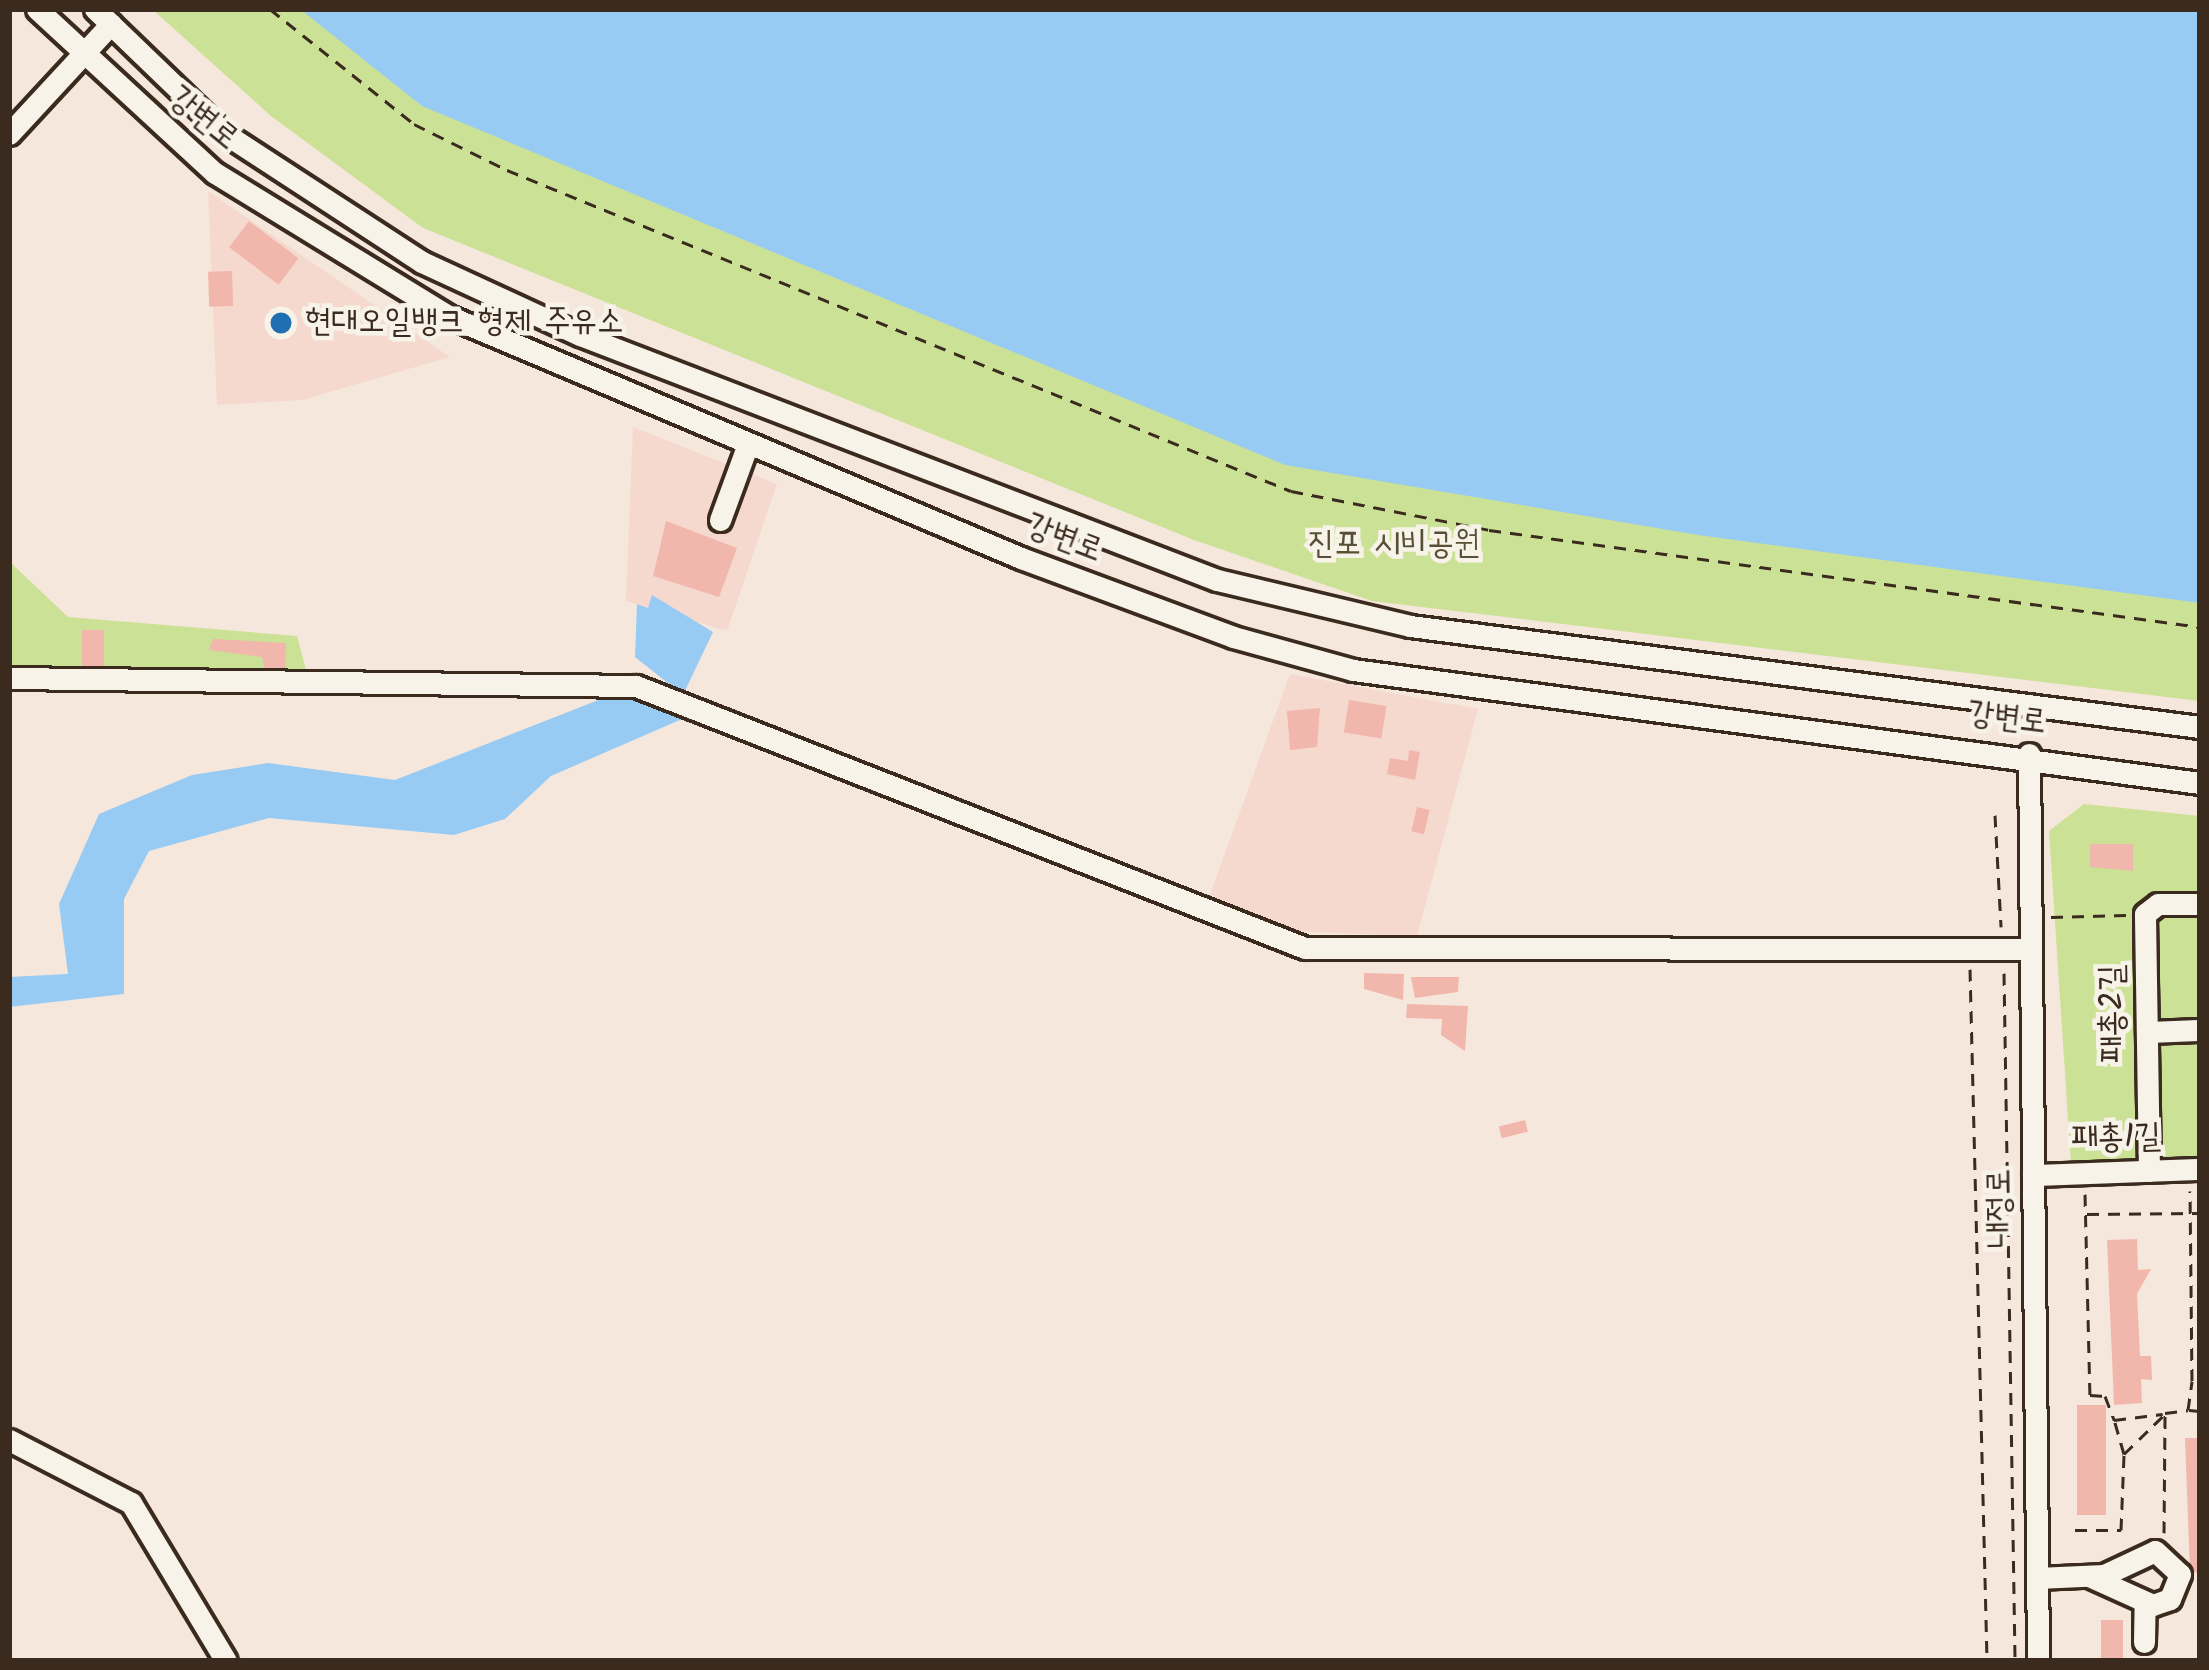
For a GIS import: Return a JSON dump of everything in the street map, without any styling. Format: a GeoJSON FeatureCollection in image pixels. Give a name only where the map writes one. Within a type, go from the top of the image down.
{"type":"FeatureCollection","features":[{"type":"Feature","properties":{"kind":"street","name":"강변로"},"geometry":{"type":"LineString","coordinates":[[38,9],[215,173],[325,245],[448,316],[1021,558],[1353,670],[2029,754],[2200,783]]}},
{"type":"Feature","properties":{"kind":"street","name":"강변로"},"geometry":{"type":"LineString","coordinates":[[103,17],[224,133],[422,262],[580,335],[1217,580],[1410,626],[2200,728]]}},
{"type":"Feature","properties":{"kind":"street"},"geometry":{"type":"LineString","coordinates":[[9,134],[83,52],[103,17]]}},
{"type":"Feature","properties":{"kind":"street"},"geometry":{"type":"LineString","coordinates":[[720,520],[748,444]]}},
{"type":"Feature","properties":{"kind":"street"},"geometry":{"type":"LineString","coordinates":[[9,678],[635,686],[1305,948],[2031,949]]}},
{"type":"Feature","properties":{"kind":"street","name":"내정로"},"geometry":{"type":"LineString","coordinates":[[2029,754],[2038,1661]]}},
{"type":"Feature","properties":{"kind":"street"},"geometry":{"type":"LineString","coordinates":[[2145,914],[2158,904],[2200,904]]}},
{"type":"Feature","properties":{"kind":"street","name":"패총2길"},"geometry":{"type":"LineString","coordinates":[[2145,914],[2149,1171]]}},
{"type":"Feature","properties":{"kind":"street"},"geometry":{"type":"LineString","coordinates":[[2147,1032],[2200,1030]]}},
{"type":"Feature","properties":{"kind":"street","name":"패총1길"},"geometry":{"type":"LineString","coordinates":[[2033,1175],[2200,1169]]}},
{"type":"Feature","properties":{"kind":"street"},"geometry":{"type":"LineString","coordinates":[[9,1440],[131,1503],[226,1661]]}},
{"type":"Feature","properties":{"kind":"street"},"geometry":{"type":"LineString","coordinates":[[2038,1578],[2091,1577],[2170,1559]]}},
{"type":"Feature","properties":{"kind":"street"},"geometry":{"type":"LineString","coordinates":[[2091,1577],[2145,1604],[2199,1588],[2170,1559]]}},
{"type":"Feature","properties":{"kind":"street"},"geometry":{"type":"LineString","coordinates":[[2170,1559],[2170,1599]]}},
{"type":"Feature","properties":{"kind":"street"},"geometry":{"type":"LineString","coordinates":[[2144,1642],[2145,1604]]}},
{"type":"Feature","properties":{"kind":"path"},"geometry":{"type":"LineString","coordinates":[[270,9],[414,124],[507,170],[1291,491],[1489,530],[2200,627]]}},
{"type":"Feature","properties":{"kind":"path"},"geometry":{"type":"LineString","coordinates":[[1995,815],[2003,951],[2015,1661]]}},
{"type":"Feature","properties":{"kind":"path"},"geometry":{"type":"LineString","coordinates":[[2031,918],[2145,914]]}},
{"type":"Feature","properties":{"kind":"path"},"geometry":{"type":"LineString","coordinates":[[1970,950],[1987,1661]]}},
{"type":"Feature","properties":{"kind":"path"},"geometry":{"type":"LineString","coordinates":[[2075,1530],[2121,1530],[2124,1454],[2105,1396],[2090,1395],[2085,1193]]}},
{"type":"Feature","properties":{"kind":"path"},"geometry":{"type":"LineString","coordinates":[[2188,1409],[2190,1213]]}},
{"type":"Feature","properties":{"kind":"path"},"geometry":{"type":"LineString","coordinates":[[2085,1214],[2200,1213]]}},
{"type":"Feature","properties":{"kind":"path"},"geometry":{"type":"LineString","coordinates":[[2114,1420],[2200,1411]]}},
{"type":"Feature","properties":{"kind":"path"},"geometry":{"type":"LineString","coordinates":[[2124,1454],[2165,1413]]}},
{"type":"Feature","properties":{"kind":"path"},"geometry":{"type":"LineString","coordinates":[[2165,1413],[2170,1559]]}},
{"type":"Feature","properties":{"kind":"shaded area"},"geometry":{"type":"Polygon","coordinates":[[[208,191],[450,357],[302,400],[217,405],[208,191]]]}},
{"type":"Feature","properties":{"kind":"shaded area"},"geometry":{"type":"Polygon","coordinates":[[[633,427],[777,484],[727,631],[626,601],[633,427]]]}},
{"type":"Feature","properties":{"kind":"shaded area"},"geometry":{"type":"Polygon","coordinates":[[[1290,674],[1478,709],[1417,936],[1286,931],[1208,900],[1290,674]]]}},
{"type":"Feature","properties":{"kind":"green space","name":"진포 시비공원"},"geometry":{"type":"Polygon","coordinates":[[[152,9],[2200,9],[2200,701],[1372,601],[1194,540],[423,228],[271,116],[152,9]]]}},
{"type":"Feature","properties":{"kind":"green space"},"geometry":{"type":"Polygon","coordinates":[[[9,561],[68,617],[297,636],[306,670],[9,669],[9,561]]]}},
{"type":"Feature","properties":{"kind":"green space"},"geometry":{"type":"Polygon","coordinates":[[[2084,804],[2200,816],[2200,1178],[2072,1179],[2049,831],[2084,804]]]}},
{"type":"Feature","properties":{"kind":"water"},"geometry":{"type":"Polygon","coordinates":[[[300,9],[2200,9],[2200,603],[1698,535],[1285,465],[422,106],[300,9]]]}},
{"type":"Feature","properties":{"kind":"water"},"geometry":{"type":"Polygon","coordinates":[[[652,595],[713,632],[683,695],[635,657],[637,604],[648,608],[652,595]]]}},
{"type":"Feature","properties":{"kind":"water"},"geometry":{"type":"Polygon","coordinates":[[[601,699],[646,699],[680,709],[682,719],[551,776],[505,819],[454,835],[269,818],[149,851],[124,899],[124,994],[9,1007],[9,977],[68,974],[59,904],[99,814],[192,775],[268,763],[395,780],[601,699]]]}},
{"type":"Feature","properties":{"kind":"building"},"geometry":{"type":"Polygon","coordinates":[[[249,221],[299,258],[279,285],[229,247],[249,221]]]}},
{"type":"Feature","properties":{"kind":"building"},"geometry":{"type":"Polygon","coordinates":[[[232,271],[233,306],[209,307],[208,272],[232,271]]]}},
{"type":"Feature","properties":{"kind":"building"},"geometry":{"type":"Polygon","coordinates":[[[666,521],[737,548],[719,597],[653,576],[666,521]]]}},
{"type":"Feature","properties":{"kind":"building"},"geometry":{"type":"Polygon","coordinates":[[[82,630],[104,630],[104,672],[82,672],[82,630]]]}},
{"type":"Feature","properties":{"kind":"building"},"geometry":{"type":"Polygon","coordinates":[[[213,639],[286,643],[285,673],[265,672],[262,657],[209,650],[213,639]]]}},
{"type":"Feature","properties":{"kind":"building"},"geometry":{"type":"Polygon","coordinates":[[[1349,700],[1387,706],[1381,739],[1344,733],[1349,700]]]}},
{"type":"Feature","properties":{"kind":"building"},"geometry":{"type":"Polygon","coordinates":[[[1320,708],[1317,747],[1290,750],[1287,711],[1320,708]]]}},
{"type":"Feature","properties":{"kind":"building"},"geometry":{"type":"Polygon","coordinates":[[[1409,750],[1420,752],[1415,780],[1387,774],[1390,758],[1408,761],[1409,750]]]}},
{"type":"Feature","properties":{"kind":"building"},"geometry":{"type":"Polygon","coordinates":[[[1417,807],[1430,810],[1424,834],[1411,831],[1417,807]]]}},
{"type":"Feature","properties":{"kind":"building"},"geometry":{"type":"Polygon","coordinates":[[[2090,844],[2133,844],[2133,871],[2090,867],[2090,844]]]}},
{"type":"Feature","properties":{"kind":"building"},"geometry":{"type":"Polygon","coordinates":[[[1364,973],[1404,974],[1403,1000],[1364,989],[1364,973]]]}},
{"type":"Feature","properties":{"kind":"building"},"geometry":{"type":"Polygon","coordinates":[[[1411,977],[1459,977],[1458,992],[1415,998],[1411,977]]]}},
{"type":"Feature","properties":{"kind":"building"},"geometry":{"type":"Polygon","coordinates":[[[1407,1004],[1468,1006],[1465,1051],[1441,1035],[1442,1019],[1406,1018],[1407,1004]]]}},
{"type":"Feature","properties":{"kind":"building"},"geometry":{"type":"Polygon","coordinates":[[[1525,1120],[1528,1132],[1502,1138],[1499,1127],[1525,1120]]]}},
{"type":"Feature","properties":{"kind":"building"},"geometry":{"type":"Polygon","coordinates":[[[2137,1239],[2138,1270],[2151,1269],[2137,1294],[2140,1356],[2151,1356],[2152,1380],[2141,1379],[2142,1403],[2114,1405],[2107,1240],[2137,1239]]]}},
{"type":"Feature","properties":{"kind":"building"},"geometry":{"type":"Polygon","coordinates":[[[2077,1405],[2106,1405],[2106,1515],[2077,1515],[2077,1405]]]}},
{"type":"Feature","properties":{"kind":"building"},"geometry":{"type":"Polygon","coordinates":[[[2185,1438],[2200,1438],[2200,1573],[2190,1572],[2185,1438]]]}},
{"type":"Feature","properties":{"kind":"building"},"geometry":{"type":"Polygon","coordinates":[[[2101,1620],[2123,1620],[2123,1661],[2101,1661],[2101,1620]]]}},
{"type":"Feature","properties":{"kind":"place","name":"현대오일뱅크 형제 주유소"},"geometry":{"type":"Point","coordinates":[281,323]}}]}
